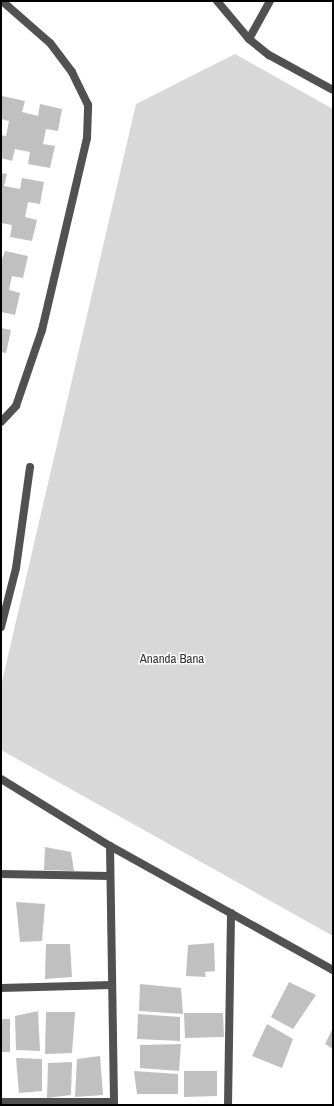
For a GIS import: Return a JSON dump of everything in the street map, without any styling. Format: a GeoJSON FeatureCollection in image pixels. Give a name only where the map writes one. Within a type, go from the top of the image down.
{"type":"FeatureCollection","features":[{"type":"Feature","properties":{"kind":"street"},"geometry":{"type":"LineString","coordinates":[[1,422],[16,406],[42,330],[87,138],[88,105],[72,72],[50,43],[2,1]]}},
{"type":"Feature","properties":{"kind":"street"},"geometry":{"type":"LineString","coordinates":[[217,1],[249,40],[269,55],[333,90]]}},
{"type":"Feature","properties":{"kind":"street"},"geometry":{"type":"LineString","coordinates":[[249,40],[270,1]]}},
{"type":"Feature","properties":{"kind":"street"},"geometry":{"type":"LineString","coordinates":[[1,627],[16,568],[30,467]]}},
{"type":"Feature","properties":{"kind":"street"},"geometry":{"type":"LineString","coordinates":[[1,779],[110,846],[333,970]]}},
{"type":"Feature","properties":{"kind":"street"},"geometry":{"type":"LineString","coordinates":[[1,1102],[114,1104],[110,846]]}},
{"type":"Feature","properties":{"kind":"street"},"geometry":{"type":"LineString","coordinates":[[1,874],[110,876]]}},
{"type":"Feature","properties":{"kind":"street"},"geometry":{"type":"LineString","coordinates":[[228,1105],[231,913]]}},
{"type":"Feature","properties":{"kind":"street"},"geometry":{"type":"LineString","coordinates":[[1,988],[112,985]]}},
{"type":"Feature","properties":{"kind":"green space","name":"Ananda Bana"},"geometry":{"type":"Polygon","coordinates":[[[235,54],[333,109],[333,936],[1,750],[1,686],[136,104],[235,54]]]}},
{"type":"Feature","properties":{"kind":"building"},"geometry":{"type":"Polygon","coordinates":[[[2,96],[25,101],[22,112],[38,116],[40,104],[62,109],[58,131],[46,129],[43,144],[55,146],[50,168],[28,164],[30,152],[15,149],[12,161],[1,158],[1,135],[6,136],[9,121],[1,119],[2,96]]]}},
{"type":"Feature","properties":{"kind":"building"},"geometry":{"type":"Polygon","coordinates":[[[1,173],[7,174],[4,186],[20,189],[22,178],[44,182],[40,204],[28,202],[25,217],[37,220],[32,241],[10,237],[12,225],[1,223],[1,173]]]}},
{"type":"Feature","properties":{"kind":"building"},"geometry":{"type":"Polygon","coordinates":[[[5,251],[28,256],[23,278],[12,276],[9,290],[20,293],[15,315],[1,312],[1,262],[5,251]]]}},
{"type":"Feature","properties":{"kind":"building"},"geometry":{"type":"Polygon","coordinates":[[[1,328],[11,330],[6,353],[1,352],[1,328]]]}},
{"type":"Feature","properties":{"kind":"building"},"geometry":{"type":"Polygon","coordinates":[[[45,847],[71,852],[74,871],[44,870],[45,847]]]}},
{"type":"Feature","properties":{"kind":"building"},"geometry":{"type":"Polygon","coordinates":[[[16,902],[45,904],[42,941],[20,942],[16,902]]]}},
{"type":"Feature","properties":{"kind":"building"},"geometry":{"type":"Polygon","coordinates":[[[214,943],[215,971],[205,972],[206,977],[186,976],[188,945],[214,943]]]}},
{"type":"Feature","properties":{"kind":"building"},"geometry":{"type":"Polygon","coordinates":[[[46,944],[70,944],[72,977],[45,979],[46,944]]]}},
{"type":"Feature","properties":{"kind":"building"},"geometry":{"type":"Polygon","coordinates":[[[289,982],[316,995],[293,1029],[271,1017],[289,982]]]}},
{"type":"Feature","properties":{"kind":"building"},"geometry":{"type":"Polygon","coordinates":[[[140,984],[181,988],[183,1014],[139,1011],[140,984]]]}},
{"type":"Feature","properties":{"kind":"building"},"geometry":{"type":"Polygon","coordinates":[[[38,1011],[40,1051],[16,1050],[15,1016],[38,1011]]]}},
{"type":"Feature","properties":{"kind":"building"},"geometry":{"type":"Polygon","coordinates":[[[46,1012],[75,1012],[72,1053],[45,1054],[46,1012]]]}},
{"type":"Feature","properties":{"kind":"building"},"geometry":{"type":"Polygon","coordinates":[[[184,1013],[223,1013],[224,1037],[185,1038],[184,1013]]]}},
{"type":"Feature","properties":{"kind":"building"},"geometry":{"type":"Polygon","coordinates":[[[138,1014],[180,1017],[180,1041],[137,1039],[138,1014]]]}},
{"type":"Feature","properties":{"kind":"building"},"geometry":{"type":"Polygon","coordinates":[[[1,1019],[10,1019],[10,1052],[1,1052],[1,1019]]]}},
{"type":"Feature","properties":{"kind":"building"},"geometry":{"type":"Polygon","coordinates":[[[267,1024],[293,1039],[282,1068],[252,1056],[267,1024]]]}},
{"type":"Feature","properties":{"kind":"building"},"geometry":{"type":"Polygon","coordinates":[[[333,1028],[333,1049],[325,1044],[333,1028]]]}},
{"type":"Feature","properties":{"kind":"building"},"geometry":{"type":"Polygon","coordinates":[[[181,1044],[179,1071],[140,1068],[140,1045],[181,1044]]]}},
{"type":"Feature","properties":{"kind":"building"},"geometry":{"type":"Polygon","coordinates":[[[100,1056],[103,1095],[75,1097],[77,1059],[100,1056]]]}},
{"type":"Feature","properties":{"kind":"building"},"geometry":{"type":"Polygon","coordinates":[[[16,1058],[42,1059],[42,1091],[19,1093],[16,1058]]]}},
{"type":"Feature","properties":{"kind":"building"},"geometry":{"type":"Polygon","coordinates":[[[72,1062],[71,1095],[47,1098],[48,1063],[72,1062]]]}},
{"type":"Feature","properties":{"kind":"building"},"geometry":{"type":"Polygon","coordinates":[[[134,1071],[178,1074],[178,1094],[137,1094],[134,1071]]]}},
{"type":"Feature","properties":{"kind":"building"},"geometry":{"type":"Polygon","coordinates":[[[184,1071],[217,1071],[217,1096],[184,1097],[184,1071]]]}}]}
